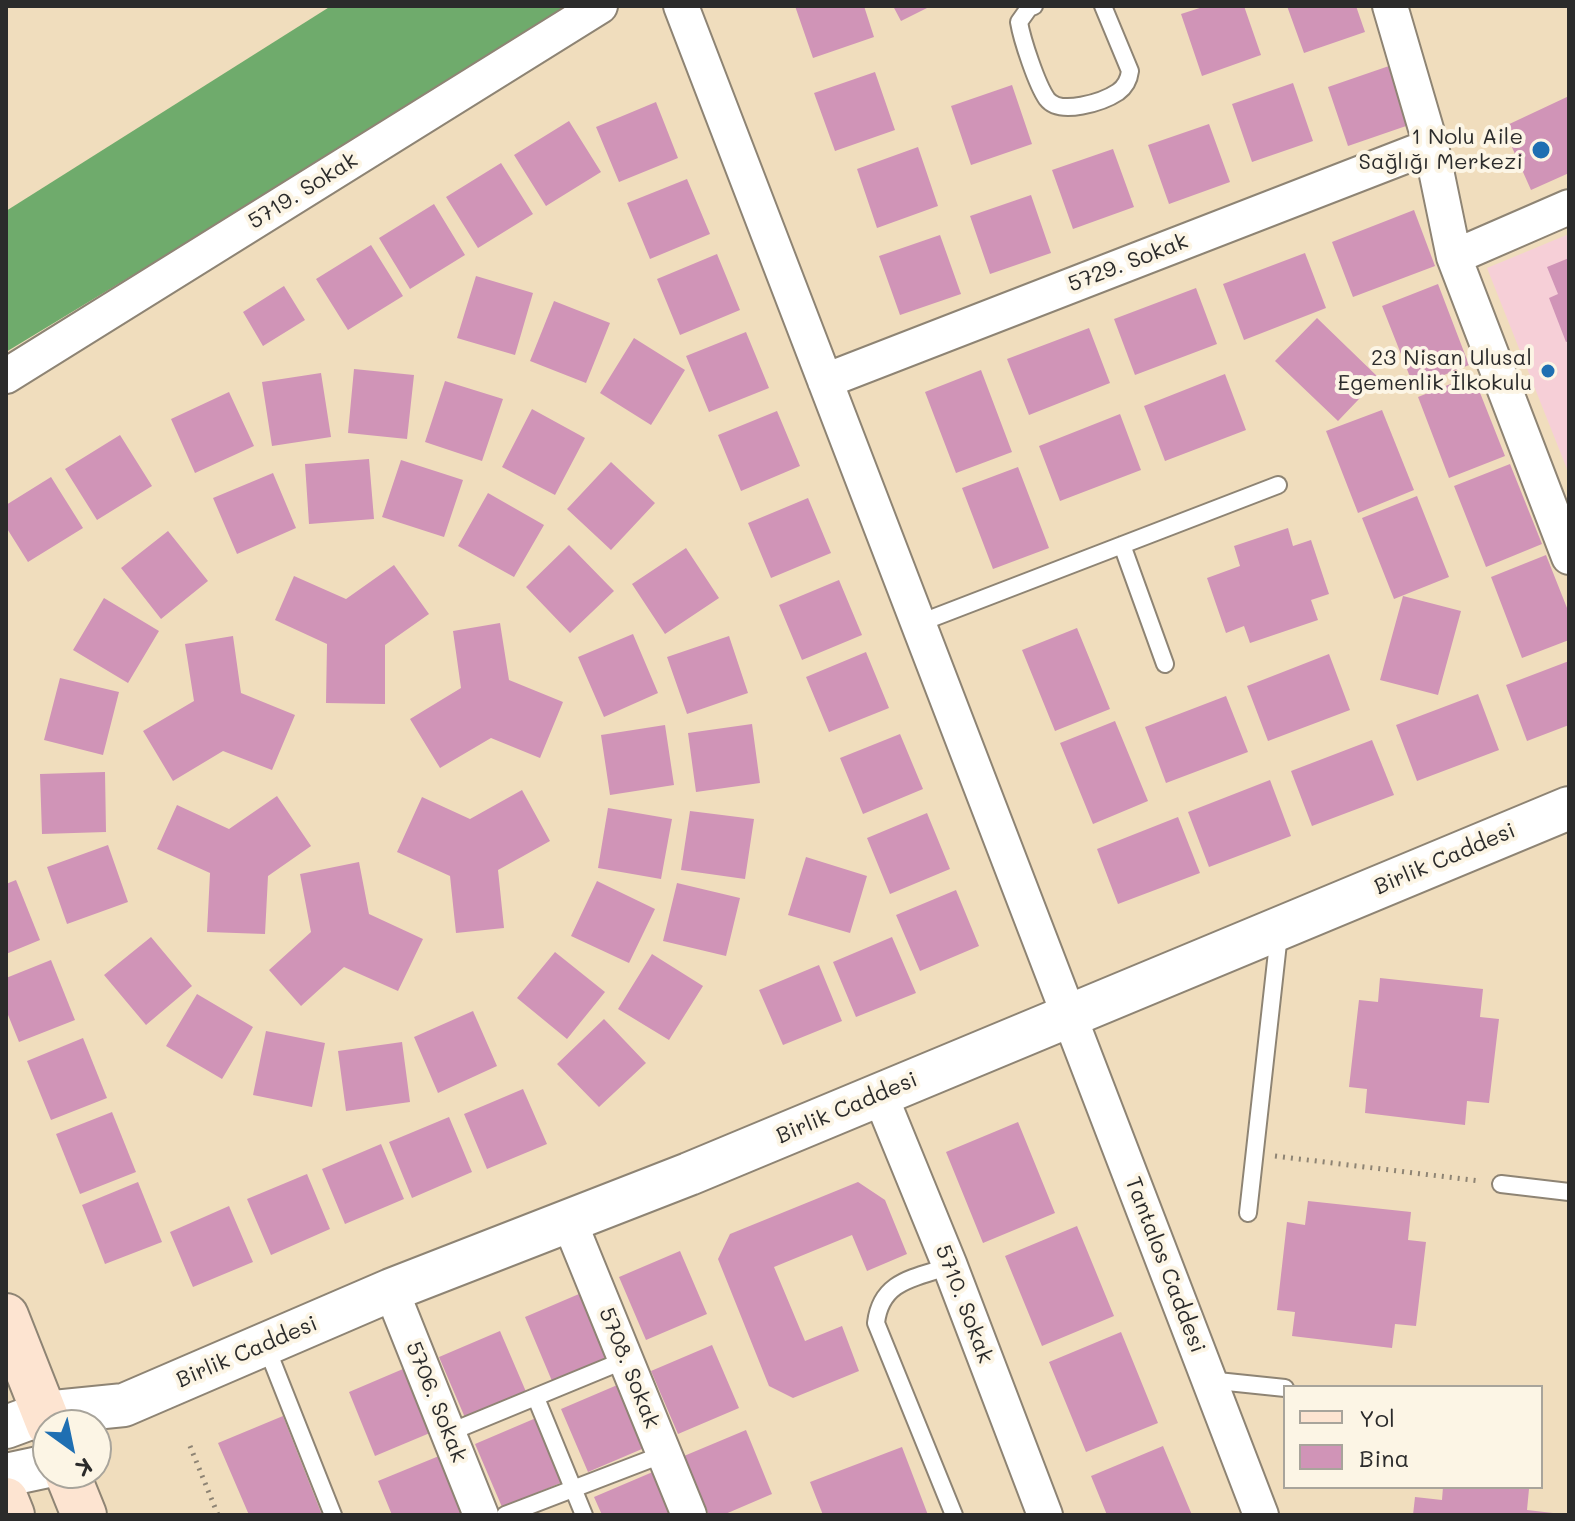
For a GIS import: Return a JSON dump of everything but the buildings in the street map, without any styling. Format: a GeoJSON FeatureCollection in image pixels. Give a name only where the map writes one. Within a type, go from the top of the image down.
{"type":"FeatureCollection","features":[{"type":"Feature","properties":{"kind":"main road"},"geometry":{"type":"LineString","coordinates":[[6,1316],[32,1418]]}},
{"type":"Feature","properties":{"kind":"main road"},"geometry":{"type":"LineString","coordinates":[[73,1489],[84,1515]]}},
{"type":"Feature","properties":{"kind":"main road"},"geometry":{"type":"LineString","coordinates":[[6,1500],[12,1515]]}},
{"type":"Feature","properties":{"kind":"street","name":"5719. Sokak"},"geometry":{"type":"LineString","coordinates":[[6,376],[600,6]]}},
{"type":"Feature","properties":{"kind":"street","name":"Tantalos Caddesi"},"geometry":{"type":"LineString","coordinates":[[681,6],[1261,1515]]}},
{"type":"Feature","properties":{"kind":"street"},"geometry":{"type":"LineString","coordinates":[[1390,6],[1431,146],[1454,257],[1569,557]]}},
{"type":"Feature","properties":{"kind":"street","name":"5729. Sokak"},"geometry":{"type":"LineString","coordinates":[[825,381],[1431,146]]}},
{"type":"Feature","properties":{"kind":"street"},"geometry":{"type":"LineString","coordinates":[[1454,257],[1569,207]]}},
{"type":"Feature","properties":{"kind":"street","name":"Birlik Caddesi"},"geometry":{"type":"LineString","coordinates":[[112,1418],[265,1344],[391,1290],[880,1095],[1569,808]]}},
{"type":"Feature","properties":{"kind":"street","name":"5710. Sokak"},"geometry":{"type":"LineString","coordinates":[[880,1095],[950,1266],[1045,1515]]}},
{"type":"Feature","properties":{"kind":"street","name":"5708. Sokak"},"geometry":{"type":"LineString","coordinates":[[569,1221],[689,1515]]}},
{"type":"Feature","properties":{"kind":"street","name":"5706. Sokak"},"geometry":{"type":"LineString","coordinates":[[391,1290],[481,1515]]}},
{"type":"Feature","properties":{"kind":"street"},"geometry":{"type":"LineString","coordinates":[[6,1475],[32,1469]]}},
{"type":"Feature","properties":{"kind":"lane"},"geometry":{"type":"LineString","coordinates":[[1034,6],[1019,22],[1021,38],[1048,100],[1060,108],[1076,107],[1117,92],[1128,80],[1130,71],[1103,6]]}},
{"type":"Feature","properties":{"kind":"lane"},"geometry":{"type":"LineString","coordinates":[[917,624],[1278,485]]}},
{"type":"Feature","properties":{"kind":"lane"},"geometry":{"type":"LineString","coordinates":[[1122,545],[1165,664]]}},
{"type":"Feature","properties":{"kind":"lane"},"geometry":{"type":"LineString","coordinates":[[1248,1213],[1280,928]]}},
{"type":"Feature","properties":{"kind":"lane"},"geometry":{"type":"LineString","coordinates":[[1501,1184],[1569,1192]]}},
{"type":"Feature","properties":{"kind":"lane"},"geometry":{"type":"LineString","coordinates":[[950,1266],[895,1285],[878,1305],[876,1323],[954,1515]]}},
{"type":"Feature","properties":{"kind":"lane"},"geometry":{"type":"LineString","coordinates":[[265,1344],[333,1515]]}},
{"type":"Feature","properties":{"kind":"lane"},"geometry":{"type":"LineString","coordinates":[[448,1433],[625,1360]]}},
{"type":"Feature","properties":{"kind":"lane"},"geometry":{"type":"LineString","coordinates":[[1208,1380],[1283,1388]]}},
{"type":"Feature","properties":{"kind":"lane"},"geometry":{"type":"LineString","coordinates":[[536,1398],[584,1515]]}},
{"type":"Feature","properties":{"kind":"lane"},"geometry":{"type":"LineString","coordinates":[[505,1515],[664,1454]]}},
{"type":"Feature","properties":{"kind":"path"},"geometry":{"type":"LineString","coordinates":[[1255,1154],[1501,1184]]}},
{"type":"Feature","properties":{"kind":"path"},"geometry":{"type":"LineString","coordinates":[[190,1446],[218,1515]]}},
{"type":"Feature","properties":{"kind":"shaded area","name":"23 Nisan Ulusal Egemenlik İlkokulu"},"geometry":{"type":"Polygon","coordinates":[[[1569,234],[1569,474],[1487,268],[1569,234]]]}},
{"type":"Feature","properties":{"kind":"green space"},"geometry":{"type":"Polygon","coordinates":[[[331,6],[577,6],[6,352],[6,211],[331,6]]]}},
{"type":"Feature","properties":{"kind":"place","name":"1 Nolu Aile Sağlığı Merkezi"},"geometry":{"type":"Point","coordinates":[1541,150]}},
{"type":"Feature","properties":{"kind":"place","name":"23 Nisan Ulusal Egemenlik İlkokulu"},"geometry":{"type":"Point","coordinates":[1548,371]}}]}
